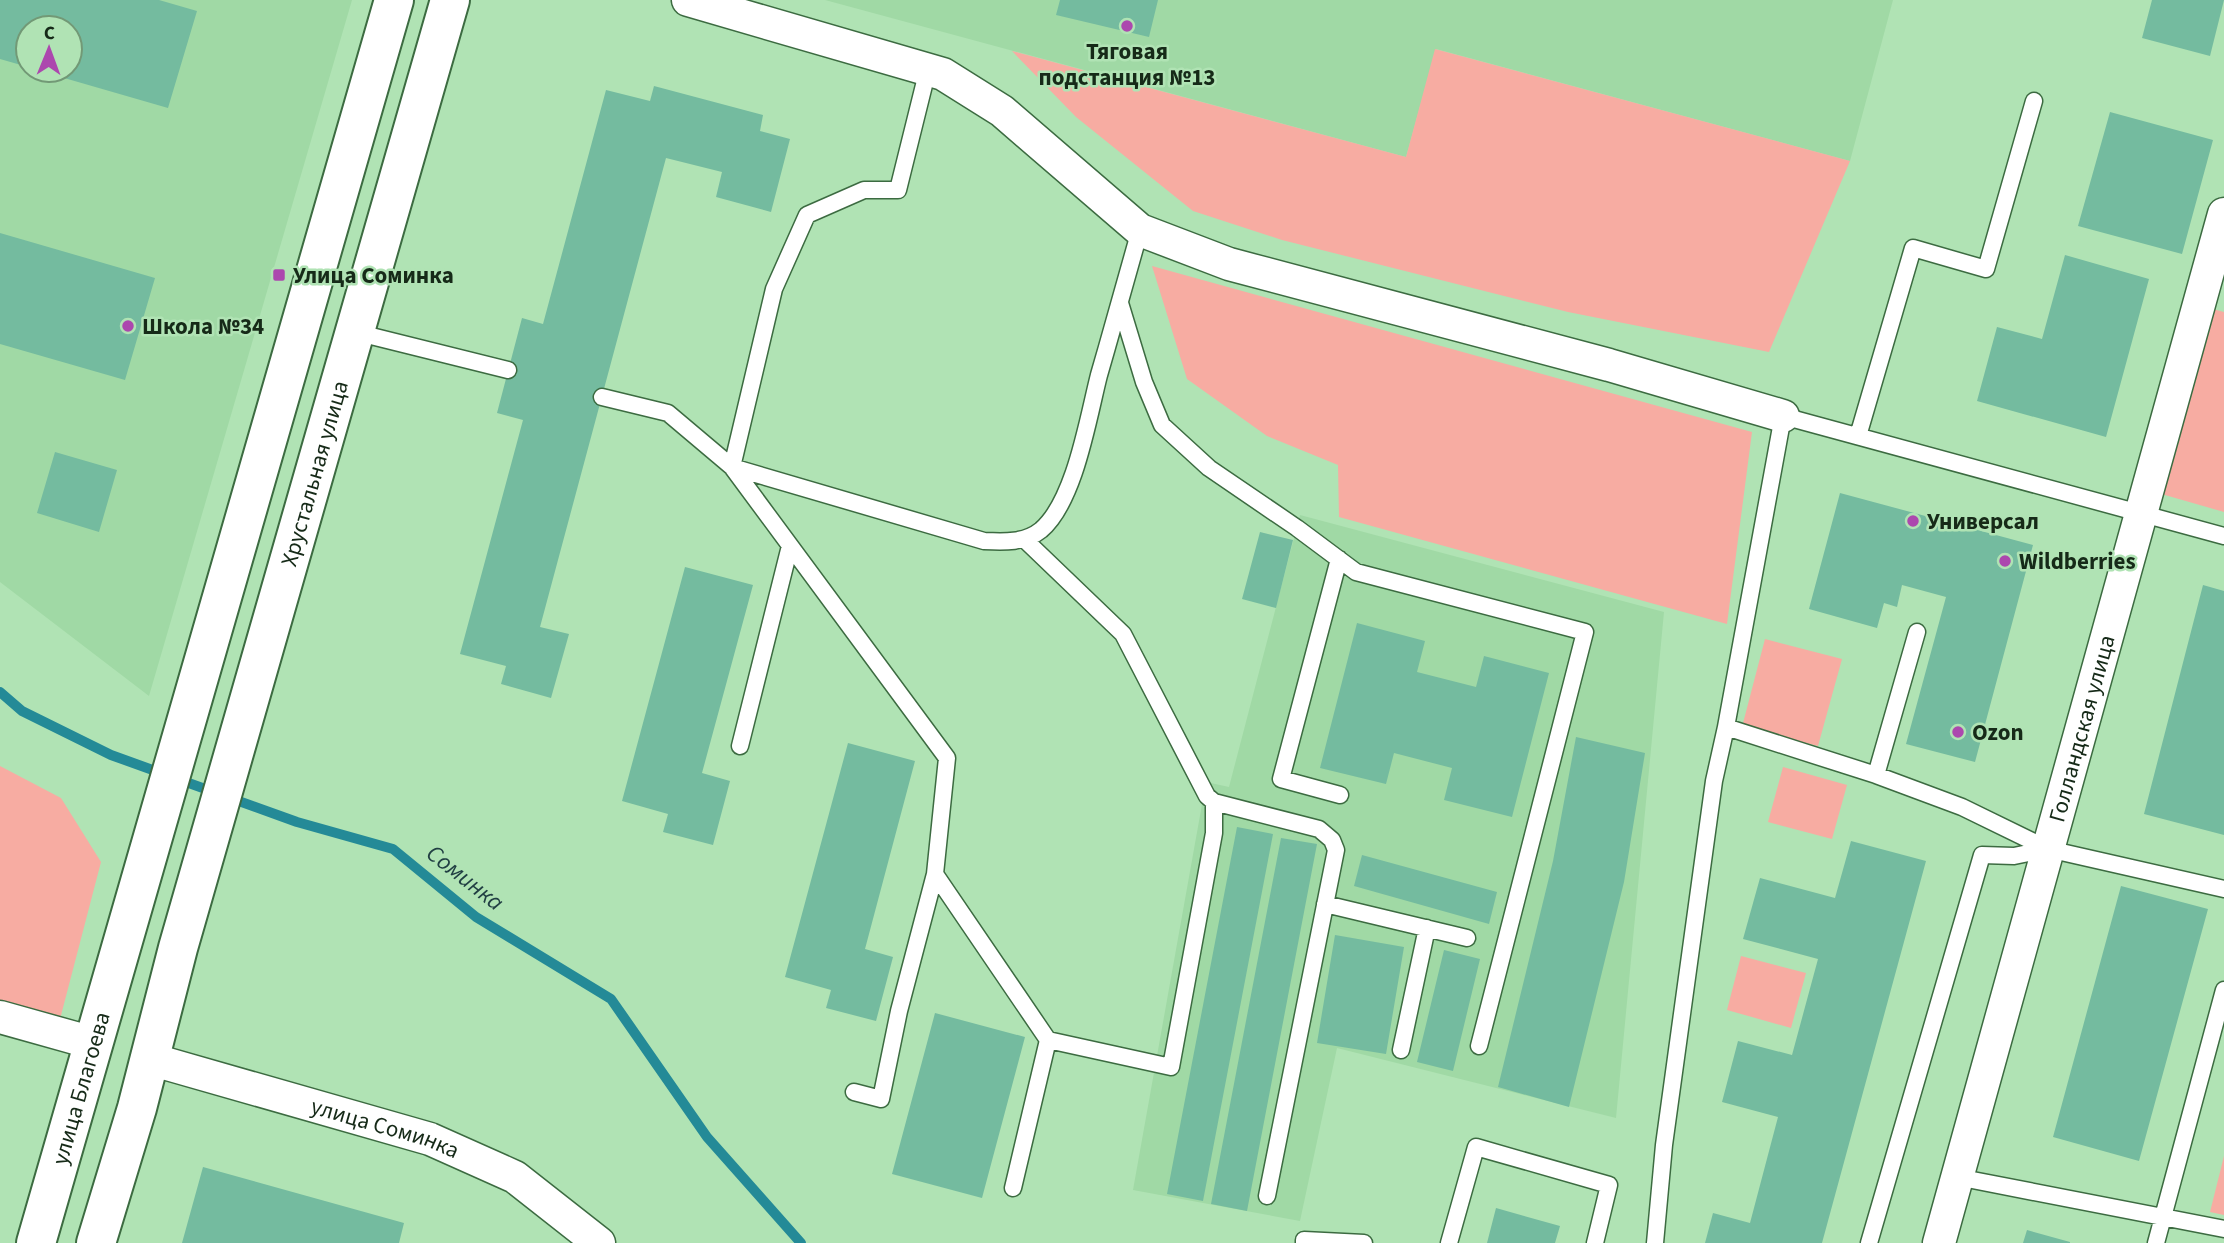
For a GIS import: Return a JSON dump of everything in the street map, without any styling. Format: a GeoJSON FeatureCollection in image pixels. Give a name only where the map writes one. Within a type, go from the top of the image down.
{"type":"FeatureCollection","features":[{"type":"Feature","properties":{"kind":"main road","name":"улица Благоева"},"geometry":{"type":"LineString","coordinates":[[37,1243],[394,0]]}},
{"type":"Feature","properties":{"kind":"main road","name":"Хрустальная улица"},"geometry":{"type":"LineString","coordinates":[[150,1059],[178,948],[450,0]]}},
{"type":"Feature","properties":{"kind":"main road"},"geometry":{"type":"LineString","coordinates":[[96,1243],[150,1059],[121,1040],[111,1021],[106,998]]}},
{"type":"Feature","properties":{"kind":"main road"},"geometry":{"type":"LineString","coordinates":[[93,1044],[113,1057],[125,1071],[134,1088],[137,1108]]}},
{"type":"Feature","properties":{"kind":"street"},"geometry":{"type":"LineString","coordinates":[[688,0],[943,74],[1002,111],[1140,230],[1229,264],[1609,365],[1783,416]]}},
{"type":"Feature","properties":{"kind":"street","name":"Голландская улица"},"geometry":{"type":"LineString","coordinates":[[1938,1243],[2224,214]]}},
{"type":"Feature","properties":{"kind":"street"},"geometry":{"type":"LineString","coordinates":[[0,1017],[93,1044]]}},
{"type":"Feature","properties":{"kind":"street","name":"улица Соминка"},"geometry":{"type":"LineString","coordinates":[[150,1059],[430,1139],[516,1177],[599,1243]]}},
{"type":"Feature","properties":{"kind":"lane"},"geometry":{"type":"LineString","coordinates":[[732,467],[774,289],[807,215],[864,190],[898,190],[928,69]]}},
{"type":"Feature","properties":{"kind":"lane"},"geometry":{"type":"LineString","coordinates":[[1858,436],[1913,248],[1986,269],[2034,101]]}},
{"type":"Feature","properties":{"kind":"lane"},"geometry":{"type":"LineString","coordinates":[[732,467],[984,541],[1024,539],[1040,530],[1053,516],[1074,473],[1140,230]]}},
{"type":"Feature","properties":{"kind":"lane"},"geometry":{"type":"LineString","coordinates":[[1120,302],[1144,382],[1162,425],[1209,468],[1356,572],[1585,632],[1479,1046]]}},
{"type":"Feature","properties":{"kind":"lane"},"geometry":{"type":"LineString","coordinates":[[355,332],[508,370]]}},
{"type":"Feature","properties":{"kind":"lane"},"geometry":{"type":"LineString","coordinates":[[602,397],[668,413],[732,467],[947,758],[935,874],[899,1011],[881,1099],[854,1092]]}},
{"type":"Feature","properties":{"kind":"lane"},"geometry":{"type":"LineString","coordinates":[[1655,1243],[1664,1145],[1714,781],[1783,416],[2224,536]]}},
{"type":"Feature","properties":{"kind":"lane"},"geometry":{"type":"LineString","coordinates":[[1024,539],[1124,634],[1208,796],[1214,802],[1307,824],[1326,834],[1336,850],[1267,1196]]}},
{"type":"Feature","properties":{"kind":"lane"},"geometry":{"type":"LineString","coordinates":[[740,746],[790,546]]}},
{"type":"Feature","properties":{"kind":"lane"},"geometry":{"type":"LineString","coordinates":[[1339,559],[1281,779],[1340,795]]}},
{"type":"Feature","properties":{"kind":"lane"},"geometry":{"type":"LineString","coordinates":[[1876,775],[1917,632]]}},
{"type":"Feature","properties":{"kind":"lane"},"geometry":{"type":"LineString","coordinates":[[1726,727],[1876,775],[1962,807],[2048,849],[2224,889]]}},
{"type":"Feature","properties":{"kind":"lane"},"geometry":{"type":"LineString","coordinates":[[935,874],[1048,1040],[1171,1066],[1214,833],[1214,802]]}},
{"type":"Feature","properties":{"kind":"lane"},"geometry":{"type":"LineString","coordinates":[[1869,1243],[1982,855],[2014,856],[2048,849]]}},
{"type":"Feature","properties":{"kind":"lane"},"geometry":{"type":"LineString","coordinates":[[1325,904],[1467,938]]}},
{"type":"Feature","properties":{"kind":"lane"},"geometry":{"type":"LineString","coordinates":[[1401,1050],[1427,928]]}},
{"type":"Feature","properties":{"kind":"lane"},"geometry":{"type":"LineString","coordinates":[[2156,1243],[2223,997]]}},
{"type":"Feature","properties":{"kind":"lane"},"geometry":{"type":"LineString","coordinates":[[1013,1188],[1048,1040]]}},
{"type":"Feature","properties":{"kind":"lane"},"geometry":{"type":"LineString","coordinates":[[1449,1243],[1476,1147],[1609,1185],[1595,1243]]}},
{"type":"Feature","properties":{"kind":"lane"},"geometry":{"type":"LineString","coordinates":[[1957,1177],[2224,1229]]}},
{"type":"Feature","properties":{"kind":"lane"},"geometry":{"type":"LineString","coordinates":[[1304,1243],[1304,1240],[1364,1243]]}},
{"type":"Feature","properties":{"kind":"shaded area","name":"Школа №34"},"geometry":{"type":"Polygon","coordinates":[[[0,0],[352,0],[149,696],[0,582],[0,0]]]}},
{"type":"Feature","properties":{"kind":"shaded area"},"geometry":{"type":"Polygon","coordinates":[[[825,0],[1893,0],[1850,161],[1436,49],[1406,157],[825,0]]]}},
{"type":"Feature","properties":{"kind":"shaded area"},"geometry":{"type":"Polygon","coordinates":[[[1435,49],[1850,161],[1769,352],[1568,312],[1282,240],[1193,211],[1076,117],[1012,51],[1406,157],[1435,49]]]}},
{"type":"Feature","properties":{"kind":"shaded area"},"geometry":{"type":"Polygon","coordinates":[[[1152,266],[1752,432],[1727,624],[1339,517],[1338,465],[1267,436],[1187,379],[1152,266]]]}},
{"type":"Feature","properties":{"kind":"shaded area"},"geometry":{"type":"Polygon","coordinates":[[[2209,308],[2224,312],[2224,512],[2158,493],[2209,308]]]}},
{"type":"Feature","properties":{"kind":"shaded area"},"geometry":{"type":"Polygon","coordinates":[[[1300,515],[1664,612],[1616,1118],[1337,1048],[1300,1221],[1133,1190],[1206,782],[1229,787],[1300,515]]]}},
{"type":"Feature","properties":{"kind":"shaded area"},"geometry":{"type":"Polygon","coordinates":[[[1765,639],[1842,659],[1818,746],[1742,727],[1765,639]]]}},
{"type":"Feature","properties":{"kind":"shaded area"},"geometry":{"type":"Polygon","coordinates":[[[0,766],[61,798],[101,862],[53,1046],[0,1032],[0,766]]]}},
{"type":"Feature","properties":{"kind":"shaded area"},"geometry":{"type":"Polygon","coordinates":[[[1783,767],[1847,785],[1832,839],[1768,822],[1783,767]]]}},
{"type":"Feature","properties":{"kind":"shaded area"},"geometry":{"type":"Polygon","coordinates":[[[1741,956],[1806,973],[1791,1028],[1727,1010],[1741,956]]]}},
{"type":"Feature","properties":{"kind":"shaded area"},"geometry":{"type":"Polygon","coordinates":[[[2224,1156],[2224,1215],[2210,1212],[2224,1156]]]}},
{"type":"Feature","properties":{"kind":"building"},"geometry":{"type":"Polygon","coordinates":[[[0,0],[159,0],[197,11],[168,108],[84,84],[84,14],[14,14],[14,63],[0,59],[0,0]]]}},
{"type":"Feature","properties":{"kind":"building","name":"Тяговая подстанция №13"},"geometry":{"type":"Polygon","coordinates":[[[1060,0],[1158,0],[1149,37],[1056,15],[1060,0]]]}},
{"type":"Feature","properties":{"kind":"building"},"geometry":{"type":"Polygon","coordinates":[[[2152,0],[2224,0],[2210,56],[2142,38],[2152,0]]]}},
{"type":"Feature","properties":{"kind":"building"},"geometry":{"type":"Polygon","coordinates":[[[654,86],[763,115],[760,131],[790,139],[771,212],[716,197],[722,172],[666,158],[540,627],[569,634],[551,698],[501,684],[506,666],[460,654],[523,420],[497,413],[522,318],[543,324],[606,90],[650,101],[654,86]]]}},
{"type":"Feature","properties":{"kind":"building"},"geometry":{"type":"Polygon","coordinates":[[[2110,112],[2213,140],[2182,254],[2078,226],[2110,112]]]}},
{"type":"Feature","properties":{"kind":"building"},"geometry":{"type":"Polygon","coordinates":[[[0,233],[155,278],[125,380],[0,344],[0,233]]]}},
{"type":"Feature","properties":{"kind":"building"},"geometry":{"type":"Polygon","coordinates":[[[2065,255],[2149,279],[2106,437],[1977,401],[1997,327],[2042,339],[2065,255]]]}},
{"type":"Feature","properties":{"kind":"building"},"geometry":{"type":"Polygon","coordinates":[[[55,452],[117,470],[99,532],[37,513],[55,452]]]}},
{"type":"Feature","properties":{"kind":"building"},"geometry":{"type":"Polygon","coordinates":[[[1840,493],[2033,545],[1975,762],[1906,744],[1946,597],[1902,585],[1897,607],[1884,603],[1877,628],[1809,609],[1840,493]]]}},
{"type":"Feature","properties":{"kind":"building"},"geometry":{"type":"Polygon","coordinates":[[[1260,532],[1293,540],[1276,608],[1242,599],[1260,532]]]}},
{"type":"Feature","properties":{"kind":"building"},"geometry":{"type":"Polygon","coordinates":[[[685,567],[753,585],[702,773],[730,781],[713,845],[663,832],[668,814],[622,801],[685,567]]]}},
{"type":"Feature","properties":{"kind":"building"},"geometry":{"type":"Polygon","coordinates":[[[2203,585],[2224,591],[2224,835],[2144,814],[2203,585]]]}},
{"type":"Feature","properties":{"kind":"building"},"geometry":{"type":"Polygon","coordinates":[[[1357,623],[1425,641],[1417,672],[1476,687],[1484,656],[1549,673],[1512,817],[1444,800],[1452,768],[1394,753],[1386,784],[1320,768],[1357,623]]]}},
{"type":"Feature","properties":{"kind":"building"},"geometry":{"type":"Polygon","coordinates":[[[1576,737],[1645,753],[1624,882],[1569,1107],[1498,1087],[1553,861],[1576,737]]]}},
{"type":"Feature","properties":{"kind":"building"},"geometry":{"type":"Polygon","coordinates":[[[848,743],[915,761],[865,949],[893,957],[876,1021],[826,1008],[831,990],[785,977],[848,743]]]}},
{"type":"Feature","properties":{"kind":"building"},"geometry":{"type":"Polygon","coordinates":[[[1237,827],[1273,834],[1203,1201],[1167,1194],[1237,827]]]}},
{"type":"Feature","properties":{"kind":"building"},"geometry":{"type":"Polygon","coordinates":[[[1281,838],[1317,844],[1247,1211],[1211,1204],[1281,838]]]}},
{"type":"Feature","properties":{"kind":"building"},"geometry":{"type":"Polygon","coordinates":[[[1851,841],[1926,861],[1822,1243],[1705,1243],[1713,1213],[1750,1223],[1778,1117],[1722,1102],[1738,1041],[1792,1055],[1818,959],[1743,939],[1760,878],[1835,898],[1851,841]]]}},
{"type":"Feature","properties":{"kind":"building"},"geometry":{"type":"Polygon","coordinates":[[[1362,855],[1497,892],[1489,924],[1354,886],[1362,855]]]}},
{"type":"Feature","properties":{"kind":"building"},"geometry":{"type":"Polygon","coordinates":[[[2121,886],[2208,909],[2139,1161],[2053,1137],[2121,886]]]}},
{"type":"Feature","properties":{"kind":"building"},"geometry":{"type":"Polygon","coordinates":[[[1335,935],[1404,947],[1386,1054],[1317,1043],[1335,935]]]}},
{"type":"Feature","properties":{"kind":"building"},"geometry":{"type":"Polygon","coordinates":[[[1444,950],[1480,959],[1453,1071],[1417,1062],[1444,950]]]}},
{"type":"Feature","properties":{"kind":"building"},"geometry":{"type":"Polygon","coordinates":[[[935,1013],[1025,1037],[982,1198],[892,1174],[935,1013]]]}},
{"type":"Feature","properties":{"kind":"building"},"geometry":{"type":"Polygon","coordinates":[[[203,1167],[404,1223],[399,1243],[182,1243],[203,1167]]]}},
{"type":"Feature","properties":{"kind":"building"},"geometry":{"type":"Polygon","coordinates":[[[1496,1208],[1560,1226],[1555,1243],[1487,1243],[1496,1208]]]}},
{"type":"Feature","properties":{"kind":"building"},"geometry":{"type":"Polygon","coordinates":[[[2027,1230],[2070,1242],[2070,1243],[2023,1243],[2027,1230]]]}},
{"type":"Feature","properties":{"kind":"waterway","name":"Соминка"},"geometry":{"type":"LineString","coordinates":[[0,692],[22,711],[111,755],[297,822],[393,849],[476,917],[611,999],[707,1137],[801,1243]]}},
{"type":"Feature","properties":{"kind":"place","name":"Тяговая подстанция №13"},"geometry":{"type":"Point","coordinates":[1127,26]}},
{"type":"Feature","properties":{"kind":"place","name":"Улица Соминка"},"geometry":{"type":"Point","coordinates":[279,275]}},
{"type":"Feature","properties":{"kind":"place","name":"Школа №34"},"geometry":{"type":"Point","coordinates":[128,326]}},
{"type":"Feature","properties":{"kind":"place","name":"Универсал"},"geometry":{"type":"Point","coordinates":[1913,521]}},
{"type":"Feature","properties":{"kind":"place","name":"Wildberries"},"geometry":{"type":"Point","coordinates":[2005,561]}},
{"type":"Feature","properties":{"kind":"place","name":"Ozon"},"geometry":{"type":"Point","coordinates":[1958,732]}}]}
